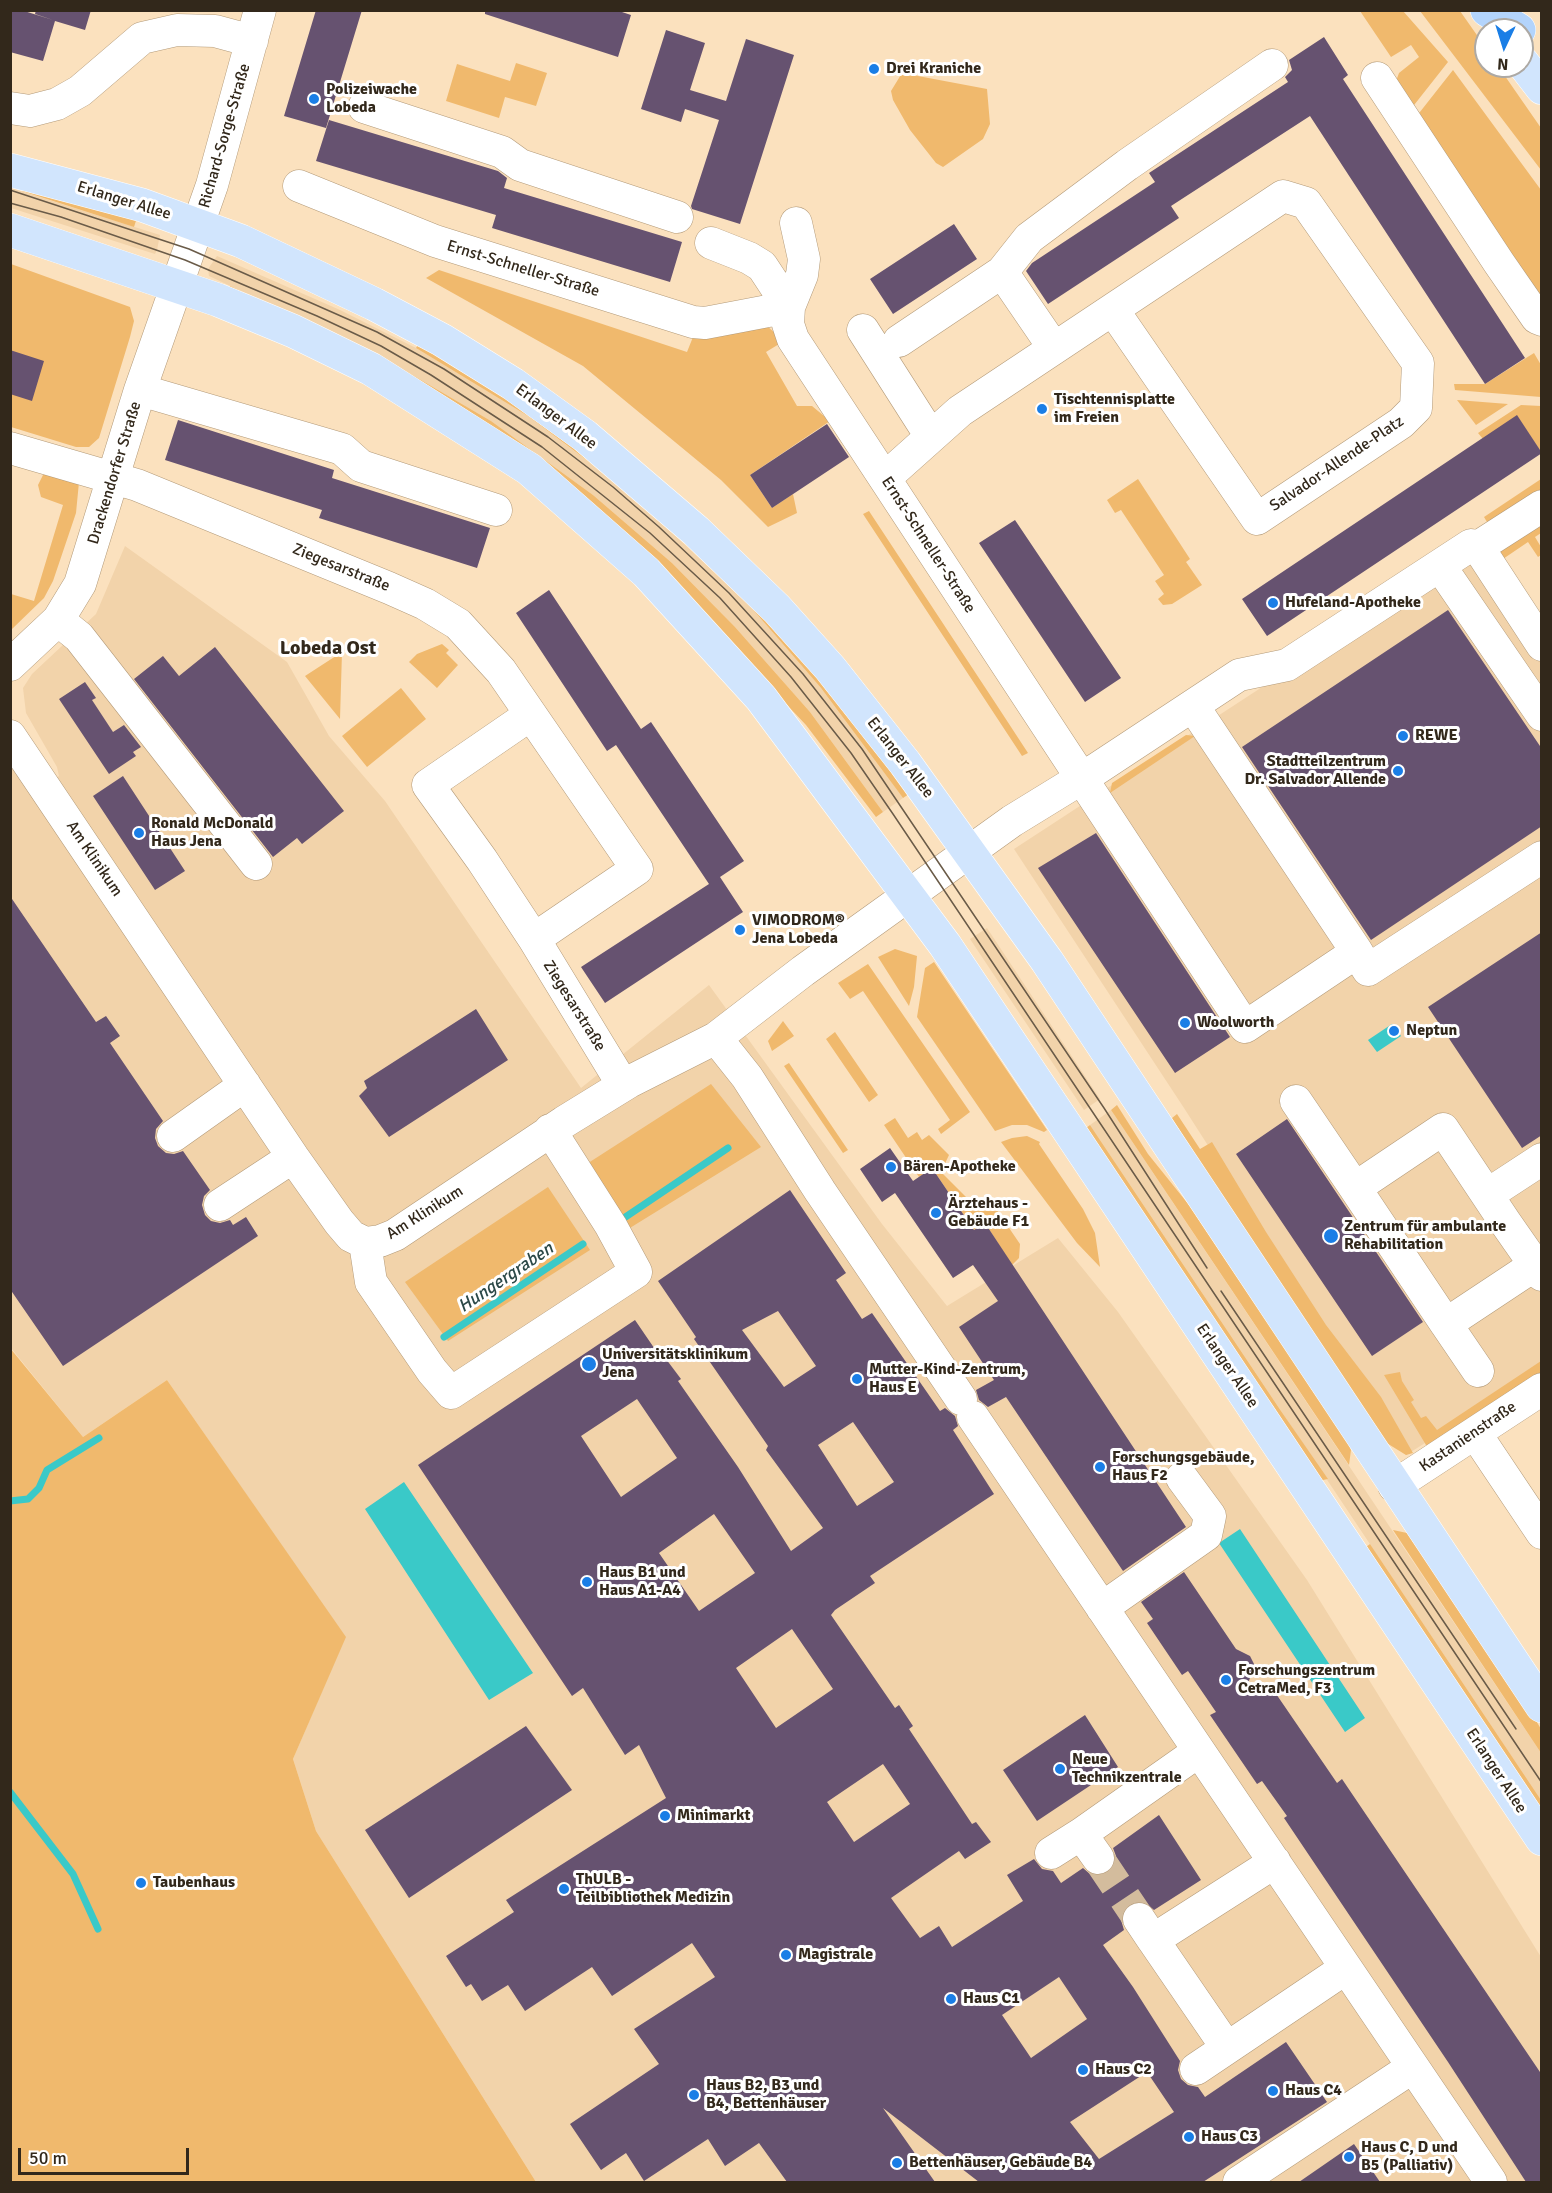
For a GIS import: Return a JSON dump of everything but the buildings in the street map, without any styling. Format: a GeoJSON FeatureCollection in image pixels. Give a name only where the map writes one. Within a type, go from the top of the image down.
{"type":"FeatureCollection","features":[{"type":"Feature","properties":{"kind":"highway"},"geometry":{"type":"LineString","coordinates":[[1486,10],[1499,18]]}},
{"type":"Feature","properties":{"kind":"main road","name":"Erlanger Allee"},"geometry":{"type":"LineString","coordinates":[[10,170],[82,187],[198,225],[290,263],[442,340],[513,384],[585,436],[696,531],[777,609],[837,676],[922,785],[1047,961],[1542,1706]]}},
{"type":"Feature","properties":{"kind":"main road","name":"Erlanger Allee"},"geometry":{"type":"LineString","coordinates":[[10,230],[180,272],[371,369],[529,469],[646,572],[761,698],[945,945],[1542,1839]]}},
{"type":"Feature","properties":{"kind":"street","name":"Richard-Sorge-Straße"},"geometry":{"type":"LineString","coordinates":[[180,272],[198,225],[260,10]]}},
{"type":"Feature","properties":{"kind":"street"},"geometry":{"type":"LineString","coordinates":[[10,108],[30,111],[57,104],[80,91],[142,38],[177,30],[215,31],[252,41]]}},
{"type":"Feature","properties":{"kind":"street"},"geometry":{"type":"LineString","coordinates":[[899,341],[1002,272],[1029,238],[1127,165],[1272,65]]}},
{"type":"Feature","properties":{"kind":"street"},"geometry":{"type":"LineString","coordinates":[[1377,78],[1499,263],[1538,318],[1542,320]]}},
{"type":"Feature","properties":{"kind":"street"},"geometry":{"type":"LineString","coordinates":[[364,107],[502,152],[520,165],[677,217]]}},
{"type":"Feature","properties":{"kind":"street","name":"Ernst-Schneller-Straße"},"geometry":{"type":"LineString","coordinates":[[298,186],[435,241],[693,322],[705,323],[789,307]]}},
{"type":"Feature","properties":{"kind":"street","name":"Salvador-Allende-Platz"},"geometry":{"type":"LineString","coordinates":[[885,478],[930,435],[960,411],[1283,196],[1306,203],[1418,363],[1416,408],[1401,423],[1257,519],[1113,310]]}},
{"type":"Feature","properties":{"kind":"street","name":"Ernst-Schneller-Straße"},"geometry":{"type":"LineString","coordinates":[[796,223],[804,260],[802,275],[789,307],[788,324],[794,339],[1245,1028],[1357,952]]}},
{"type":"Feature","properties":{"kind":"street"},"geometry":{"type":"LineString","coordinates":[[711,243],[749,258],[762,266],[789,307]]}},
{"type":"Feature","properties":{"kind":"street","name":"Drackendorfer Straße"},"geometry":{"type":"LineString","coordinates":[[10,665],[58,620],[80,584],[112,477],[180,272]]}},
{"type":"Feature","properties":{"kind":"street"},"geometry":{"type":"LineString","coordinates":[[1002,272],[1054,348]]}},
{"type":"Feature","properties":{"kind":"street"},"geometry":{"type":"LineString","coordinates":[[863,330],[930,435]]}},
{"type":"Feature","properties":{"kind":"street"},"geometry":{"type":"LineString","coordinates":[[140,390],[342,449],[361,466],[496,510]]}},
{"type":"Feature","properties":{"kind":"street","name":"Ziegesarstraße"},"geometry":{"type":"LineString","coordinates":[[10,448],[112,477],[425,604],[458,624],[501,671],[637,869],[534,939]]}},
{"type":"Feature","properties":{"kind":"street"},"geometry":{"type":"LineString","coordinates":[[1478,547],[1542,506]]}},
{"type":"Feature","properties":{"kind":"street"},"geometry":{"type":"LineString","coordinates":[[908,895],[1012,821],[1239,675],[1287,665],[1471,545],[1478,547],[1542,645]]}},
{"type":"Feature","properties":{"kind":"street"},"geometry":{"type":"LineString","coordinates":[[1440,566],[1542,715]]}},
{"type":"Feature","properties":{"kind":"street"},"geometry":{"type":"LineString","coordinates":[[58,620],[79,638],[256,864]]}},
{"type":"Feature","properties":{"kind":"street"},"geometry":{"type":"LineString","coordinates":[[1192,706],[1368,970],[1542,857]]}},
{"type":"Feature","properties":{"kind":"street","name":"Ziegesarstraße"},"geometry":{"type":"LineString","coordinates":[[530,715],[428,785],[483,860],[615,1072]]}},
{"type":"Feature","properties":{"kind":"street","name":"Am Klinikum"},"geometry":{"type":"LineString","coordinates":[[10,736],[292,1157],[339,1222],[351,1236],[365,1243],[380,1241],[395,1235],[550,1130],[629,1082],[716,1038],[908,895]]}},
{"type":"Feature","properties":{"kind":"street"},"geometry":{"type":"LineString","coordinates":[[716,1038],[747,1077],[820,1191],[1491,2182]]}},
{"type":"Feature","properties":{"kind":"street"},"geometry":{"type":"LineString","coordinates":[[173,1136],[245,1085]]}},
{"type":"Feature","properties":{"kind":"street"},"geometry":{"type":"LineString","coordinates":[[1296,1101],[1478,1371]]}},
{"type":"Feature","properties":{"kind":"street"},"geometry":{"type":"LineString","coordinates":[[1355,1188],[1443,1129],[1538,1270],[1446,1324]]}},
{"type":"Feature","properties":{"kind":"street"},"geometry":{"type":"LineString","coordinates":[[365,1243],[371,1282],[432,1371],[451,1393],[636,1272],[611,1226],[550,1130]]}},
{"type":"Feature","properties":{"kind":"street"},"geometry":{"type":"LineString","coordinates":[[220,1205],[292,1157]]}},
{"type":"Feature","properties":{"kind":"street"},"geometry":{"type":"LineString","coordinates":[[1487,1195],[1539,1167]]}},
{"type":"Feature","properties":{"kind":"street","name":"Kastanienstraße"},"geometry":{"type":"LineString","coordinates":[[1394,1486],[1542,1389]]}},
{"type":"Feature","properties":{"kind":"street"},"geometry":{"type":"LineString","coordinates":[[1475,1433],[1542,1533]]}},
{"type":"Feature","properties":{"kind":"street"},"geometry":{"type":"LineString","coordinates":[[1102,1608],[1206,1534],[1210,1516],[1182,1478]]}},
{"type":"Feature","properties":{"kind":"street"},"geometry":{"type":"LineString","coordinates":[[1051,1853],[1089,1846],[1199,1751]]}},
{"type":"Feature","properties":{"kind":"street"},"geometry":{"type":"LineString","coordinates":[[1227,2048],[1146,1930],[1275,1862]]}},
{"type":"Feature","properties":{"kind":"street"},"geometry":{"type":"LineString","coordinates":[[1196,2069],[1346,1968]]}},
{"type":"Feature","properties":{"kind":"street"},"geometry":{"type":"LineString","coordinates":[[1239,2182],[1413,2067]]}},
{"type":"Feature","properties":{"kind":"shaded area"},"geometry":{"type":"Polygon","coordinates":[[[1360,11],[1403,11],[1448,62],[1407,114],[1395,84],[1399,73],[1419,57],[1411,45],[1391,57],[1360,11]]]}},
{"type":"Feature","properties":{"kind":"shaded area"},"geometry":{"type":"Polygon","coordinates":[[[1420,11],[1460,11],[1474,31],[1474,78],[1506,78],[1541,128],[1541,170],[1420,11]]]}},
{"type":"Feature","properties":{"kind":"shaded area"},"geometry":{"type":"Polygon","coordinates":[[[516,63],[547,73],[536,106],[505,97],[499,118],[446,101],[457,64],[510,81],[516,63]]]}},
{"type":"Feature","properties":{"kind":"shaded area"},"geometry":{"type":"Polygon","coordinates":[[[1453,70],[1541,190],[1541,308],[1416,117],[1453,70]]]}},
{"type":"Feature","properties":{"kind":"shaded area"},"geometry":{"type":"Polygon","coordinates":[[[902,73],[987,89],[990,124],[983,139],[943,167],[936,163],[910,130],[893,100],[891,91],[902,73]]]}},
{"type":"Feature","properties":{"kind":"shaded area"},"geometry":{"type":"Polygon","coordinates":[[[25,180],[139,211],[134,227],[22,191],[25,180]]]}},
{"type":"Feature","properties":{"kind":"shaded area"},"geometry":{"type":"Polygon","coordinates":[[[11,188],[160,235],[157,250],[155,254],[11,208],[11,188]]]}},
{"type":"Feature","properties":{"kind":"shaded area"},"geometry":{"type":"Polygon","coordinates":[[[217,256],[340,310],[416,348],[528,416],[631,494],[749,605],[821,688],[903,798],[883,812],[810,712],[735,627],[672,563],[593,495],[491,421],[378,355],[209,276],[208,269],[217,256]]]}},
{"type":"Feature","properties":{"kind":"shaded area"},"geometry":{"type":"Polygon","coordinates":[[[11,264],[130,307],[134,321],[130,337],[99,438],[89,447],[76,447],[11,427],[11,264]]]}},
{"type":"Feature","properties":{"kind":"shaded area"},"geometry":{"type":"Polygon","coordinates":[[[439,270],[687,352],[695,332],[767,326],[784,341],[766,352],[797,406],[812,406],[830,421],[750,475],[772,508],[793,494],[797,513],[768,527],[721,480],[583,366],[426,278],[439,270]]]}},
{"type":"Feature","properties":{"kind":"shaded area"},"geometry":{"type":"Polygon","coordinates":[[[230,286],[378,355],[491,421],[593,495],[672,563],[735,627],[810,712],[883,812],[876,817],[806,725],[651,561],[228,291],[230,286]]]}},
{"type":"Feature","properties":{"kind":"shaded area"},"geometry":{"type":"Polygon","coordinates":[[[421,340],[565,433],[766,614],[912,792],[903,798],[821,688],[749,605],[701,558],[631,494],[528,416],[416,348],[421,340]]]}},
{"type":"Feature","properties":{"kind":"shaded area"},"geometry":{"type":"Polygon","coordinates":[[[1534,353],[1541,365],[1541,397],[1455,390],[1454,384],[1485,384],[1534,353]]]}},
{"type":"Feature","properties":{"kind":"shaded area"},"geometry":{"type":"Polygon","coordinates":[[[1457,400],[1508,404],[1476,425],[1457,400]]]}},
{"type":"Feature","properties":{"kind":"shaded area"},"geometry":{"type":"Polygon","coordinates":[[[1521,405],[1541,406],[1541,452],[1517,416],[1483,439],[1478,433],[1521,405]]]}},
{"type":"Feature","properties":{"kind":"shaded area"},"geometry":{"type":"Polygon","coordinates":[[[45,471],[79,482],[76,513],[53,581],[44,598],[11,630],[11,594],[34,601],[63,505],[41,497],[38,485],[45,471]]]}},
{"type":"Feature","properties":{"kind":"shaded area"},"geometry":{"type":"Polygon","coordinates":[[[1138,479],[1190,559],[1186,562],[1202,585],[1172,604],[1163,605],[1158,599],[1164,594],[1155,581],[1164,575],[1121,510],[1115,513],[1107,500],[1138,479]]]}},
{"type":"Feature","properties":{"kind":"shaded area"},"geometry":{"type":"Polygon","coordinates":[[[1541,479],[1541,501],[1493,532],[1484,517],[1541,479]]]}},
{"type":"Feature","properties":{"kind":"shaded area"},"geometry":{"type":"Polygon","coordinates":[[[869,511],[1028,753],[1022,756],[863,514],[869,511]]]}},
{"type":"Feature","properties":{"kind":"shaded area"},"geometry":{"type":"Polygon","coordinates":[[[1541,513],[1541,533],[1535,537],[1541,547],[1541,555],[1538,557],[1528,542],[1500,561],[1498,541],[1541,513]]]}},
{"type":"Feature","properties":{"kind":"shaded area","name":"Universitätsklinikum Jena"},"geometry":{"type":"Polygon","coordinates":[[[125,546],[287,662],[329,736],[385,801],[581,1088],[709,985],[882,1224],[947,1306],[1058,1238],[1118,1312],[1307,1580],[1541,1957],[1541,2182],[536,2182],[316,1831],[293,1759],[345,1637],[167,1380],[83,1437],[11,1348],[10,752],[36,789],[59,776],[57,767],[26,713],[23,688],[32,674],[96,614],[125,546]]]}},
{"type":"Feature","properties":{"kind":"shaded area"},"geometry":{"type":"Polygon","coordinates":[[[1469,552],[1541,663],[1541,1370],[1406,1455],[1184,1108],[1014,849],[1469,552]]]}},
{"type":"Feature","properties":{"kind":"shaded area"},"geometry":{"type":"Polygon","coordinates":[[[442,644],[449,650],[446,653],[458,665],[437,688],[409,662],[417,654],[442,644]]]}},
{"type":"Feature","properties":{"kind":"shaded area"},"geometry":{"type":"Polygon","coordinates":[[[342,652],[340,719],[305,676],[342,652]]]}},
{"type":"Feature","properties":{"kind":"shaded area"},"geometry":{"type":"Polygon","coordinates":[[[401,688],[426,719],[367,767],[342,736],[401,688]]]}},
{"type":"Feature","properties":{"kind":"shaded area"},"geometry":{"type":"Polygon","coordinates":[[[1186,735],[1195,736],[1110,793],[1112,783],[1186,735]]]}},
{"type":"Feature","properties":{"kind":"shaded area"},"geometry":{"type":"Polygon","coordinates":[[[987,928],[1100,1099],[1084,1110],[970,939],[987,928]]]}},
{"type":"Feature","properties":{"kind":"shaded area"},"geometry":{"type":"Polygon","coordinates":[[[895,949],[917,956],[914,987],[909,1006],[878,957],[895,949]]]}},
{"type":"Feature","properties":{"kind":"shaded area"},"geometry":{"type":"Polygon","coordinates":[[[934,962],[1047,1130],[1044,1132],[1027,1125],[1012,1125],[995,1131],[917,1017],[925,968],[934,962]]]}},
{"type":"Feature","properties":{"kind":"shaded area"},"geometry":{"type":"Polygon","coordinates":[[[868,964],[970,1112],[941,1134],[938,1129],[950,1120],[863,991],[850,999],[838,983],[868,964]]]}},
{"type":"Feature","properties":{"kind":"shaded area"},"geometry":{"type":"Polygon","coordinates":[[[783,1021],[794,1036],[772,1051],[768,1041],[783,1021]]]}},
{"type":"Feature","properties":{"kind":"shaded area"},"geometry":{"type":"Polygon","coordinates":[[[835,1032],[878,1095],[869,1102],[826,1039],[835,1032]]]}},
{"type":"Feature","properties":{"kind":"shaded area"},"geometry":{"type":"Polygon","coordinates":[[[789,1063],[848,1150],[843,1153],[784,1066],[789,1063]]]}},
{"type":"Feature","properties":{"kind":"shaded area"},"geometry":{"type":"Polygon","coordinates":[[[711,1084],[761,1147],[625,1231],[582,1167],[711,1084]]]}},
{"type":"Feature","properties":{"kind":"shaded area"},"geometry":{"type":"Polygon","coordinates":[[[1117,1105],[1148,1154],[1189,1205],[1348,1443],[1351,1450],[1349,1465],[1111,1110],[1117,1105]]]}},
{"type":"Feature","properties":{"kind":"shaded area"},"geometry":{"type":"Polygon","coordinates":[[[1111,1110],[1541,1753],[1541,1800],[1090,1125],[1111,1110]]]}},
{"type":"Feature","properties":{"kind":"shaded area"},"geometry":{"type":"Polygon","coordinates":[[[1177,1114],[1200,1149],[1212,1142],[1326,1325],[1381,1397],[1413,1453],[1406,1455],[1385,1442],[1234,1219],[1172,1118],[1177,1114]]]}},
{"type":"Feature","properties":{"kind":"shaded area"},"geometry":{"type":"Polygon","coordinates":[[[895,1118],[908,1138],[917,1132],[922,1140],[929,1135],[949,1155],[941,1172],[980,1211],[990,1200],[1020,1244],[1019,1258],[1012,1265],[985,1223],[974,1230],[932,1168],[919,1177],[884,1125],[895,1118]]]}},
{"type":"Feature","properties":{"kind":"shaded area"},"geometry":{"type":"Polygon","coordinates":[[[1090,1125],[1328,1479],[1318,1481],[1082,1131],[1090,1125]]]}},
{"type":"Feature","properties":{"kind":"shaded area"},"geometry":{"type":"Polygon","coordinates":[[[1027,1136],[1040,1142],[1039,1144],[1083,1209],[1095,1233],[1100,1267],[1077,1243],[1001,1142],[1027,1136]]]}},
{"type":"Feature","properties":{"kind":"shaded area"},"geometry":{"type":"Polygon","coordinates":[[[548,1187],[590,1250],[448,1341],[405,1282],[548,1187]]]}},
{"type":"Feature","properties":{"kind":"shaded area"},"geometry":{"type":"Polygon","coordinates":[[[10,1348],[83,1437],[167,1380],[346,1637],[293,1759],[316,1831],[536,2182],[11,2182],[10,1348]]]}},
{"type":"Feature","properties":{"kind":"shaded area"},"geometry":{"type":"Polygon","coordinates":[[[1541,1361],[1541,1376],[1429,1450],[1384,1375],[1400,1372],[1402,1381],[1414,1400],[1411,1402],[1421,1418],[1426,1416],[1437,1430],[1541,1361]]]}},
{"type":"Feature","properties":{"kind":"shaded area"},"geometry":{"type":"Polygon","coordinates":[[[1393,1530],[1407,1533],[1532,1714],[1541,1729],[1541,1753],[1393,1530]]]}},
{"type":"Feature","properties":{"kind":"shaded area"},"geometry":{"type":"Polygon","coordinates":[[[1370,1544],[1541,1800],[1541,1814],[1362,1550],[1370,1544]]]}},
{"type":"Feature","properties":{"kind":"water"},"geometry":{"type":"Polygon","coordinates":[[[1392,1024],[1401,1036],[1377,1052],[1368,1040],[1392,1024]]]}},
{"type":"Feature","properties":{"kind":"water"},"geometry":{"type":"Polygon","coordinates":[[[404,1482],[533,1673],[489,1700],[365,1509],[404,1482]]]}},
{"type":"Feature","properties":{"kind":"water"},"geometry":{"type":"Polygon","coordinates":[[[1240,1529],[1365,1718],[1345,1732],[1219,1543],[1240,1529]]]}},
{"type":"Feature","properties":{"kind":"waterway","name":"Hungergraben"},"geometry":{"type":"LineString","coordinates":[[618,1222],[728,1148]]}},
{"type":"Feature","properties":{"kind":"waterway","name":"Hungergraben"},"geometry":{"type":"LineString","coordinates":[[444,1337],[583,1244]]}},
{"type":"Feature","properties":{"kind":"waterway","name":"Hungergraben"},"geometry":{"type":"LineString","coordinates":[[10,1501],[28,1499],[39,1488],[47,1470],[99,1438]]}},
{"type":"Feature","properties":{"kind":"waterway"},"geometry":{"type":"LineString","coordinates":[[10,1792],[73,1874],[98,1929]]}},
{"type":"Feature","properties":{"kind":"tunnel"},"geometry":{"type":"LineString","coordinates":[[1098,1858],[1139,1919]]}},
{"type":"Feature","properties":{"kind":"tram line"},"geometry":{"type":"LineString","coordinates":[[10,190],[189,249],[377,332],[444,369],[548,437],[613,487],[659,527],[729,593],[803,674],[862,749],[1104,1108],[1207,1268]]}},
{"type":"Feature","properties":{"kind":"tram line"},"geometry":{"type":"LineString","coordinates":[[10,203],[61,217],[185,260],[381,346],[431,375],[542,447],[650,533],[720,598],[791,677],[851,753],[1542,1783]]}},
{"type":"Feature","properties":{"kind":"tram line"},"geometry":{"type":"LineString","coordinates":[[1221,1291],[1516,1729]]}},
{"type":"Feature","properties":{"kind":"place","name":"Drei Kraniche"},"geometry":{"type":"Point","coordinates":[874,69]}},
{"type":"Feature","properties":{"kind":"place","name":"Polizeiwache Lobeda"},"geometry":{"type":"Point","coordinates":[314,99]}},
{"type":"Feature","properties":{"kind":"place","name":"Tischtennisplatte im Freien"},"geometry":{"type":"Point","coordinates":[1042,409]}},
{"type":"Feature","properties":{"kind":"place","name":"Hufeland-Apotheke"},"geometry":{"type":"Point","coordinates":[1273,603]}},
{"type":"Feature","properties":{"kind":"place","name":"REWE"},"geometry":{"type":"Point","coordinates":[1403,736]}},
{"type":"Feature","properties":{"kind":"place","name":"Stadtteilzentrum Dr. Salvador Allende"},"geometry":{"type":"Point","coordinates":[1398,771]}},
{"type":"Feature","properties":{"kind":"place","name":"Ronald McDonald Haus Jena"},"geometry":{"type":"Point","coordinates":[139,833]}},
{"type":"Feature","properties":{"kind":"place","name":"VIMODROM® Jena Lobeda"},"geometry":{"type":"Point","coordinates":[740,930]}},
{"type":"Feature","properties":{"kind":"place","name":"Woolworth"},"geometry":{"type":"Point","coordinates":[1185,1023]}},
{"type":"Feature","properties":{"kind":"place","name":"Neptun"},"geometry":{"type":"Point","coordinates":[1394,1031]}},
{"type":"Feature","properties":{"kind":"place","name":"Bären-Apotheke"},"geometry":{"type":"Point","coordinates":[891,1167]}},
{"type":"Feature","properties":{"kind":"place","name":"Ärztehaus - Gebäude F1"},"geometry":{"type":"Point","coordinates":[936,1213]}},
{"type":"Feature","properties":{"kind":"place","name":"Zentrum für ambulante Rehabilitation"},"geometry":{"type":"Point","coordinates":[1331,1236]}},
{"type":"Feature","properties":{"kind":"place","name":"Universitätsklinikum Jena"},"geometry":{"type":"Point","coordinates":[589,1364]}},
{"type":"Feature","properties":{"kind":"place","name":"Mutter-Kind-Zentrum, Haus E"},"geometry":{"type":"Point","coordinates":[857,1379]}},
{"type":"Feature","properties":{"kind":"place","name":"Forschungsgebäude, Haus F2"},"geometry":{"type":"Point","coordinates":[1100,1467]}},
{"type":"Feature","properties":{"kind":"place","name":"Haus B1 und Haus A1-A4"},"geometry":{"type":"Point","coordinates":[587,1582]}},
{"type":"Feature","properties":{"kind":"place","name":"Forschungszentrum CetraMed, F3"},"geometry":{"type":"Point","coordinates":[1226,1680]}},
{"type":"Feature","properties":{"kind":"place","name":"Neue Technikzentrale"},"geometry":{"type":"Point","coordinates":[1060,1769]}},
{"type":"Feature","properties":{"kind":"place","name":"Minimarkt"},"geometry":{"type":"Point","coordinates":[665,1816]}},
{"type":"Feature","properties":{"kind":"place","name":"Taubenhaus"},"geometry":{"type":"Point","coordinates":[141,1883]}},
{"type":"Feature","properties":{"kind":"place","name":"ThULB - Teilbibliothek Medizin"},"geometry":{"type":"Point","coordinates":[564,1889]}},
{"type":"Feature","properties":{"kind":"place","name":"Magistrale"},"geometry":{"type":"Point","coordinates":[786,1955]}},
{"type":"Feature","properties":{"kind":"place","name":"Haus C1"},"geometry":{"type":"Point","coordinates":[951,1999]}},
{"type":"Feature","properties":{"kind":"place","name":"Haus C2"},"geometry":{"type":"Point","coordinates":[1083,2070]}},
{"type":"Feature","properties":{"kind":"place","name":"Haus C4"},"geometry":{"type":"Point","coordinates":[1273,2091]}},
{"type":"Feature","properties":{"kind":"place","name":"Haus B2, B3 und B4, Bettenhäuser"},"geometry":{"type":"Point","coordinates":[694,2095]}},
{"type":"Feature","properties":{"kind":"place","name":"Haus C3"},"geometry":{"type":"Point","coordinates":[1189,2137]}},
{"type":"Feature","properties":{"kind":"place","name":"Haus C, D und B5 (Palliativ)"},"geometry":{"type":"Point","coordinates":[1349,2157]}},
{"type":"Feature","properties":{"kind":"place","name":"Bettenhäuser, Gebäude B4"},"geometry":{"type":"Point","coordinates":[897,2163]}},
{"type":"Feature","properties":{"kind":"district","name":"Lobeda Ost"},"geometry":{"type":"Point","coordinates":[328,649]}}]}
